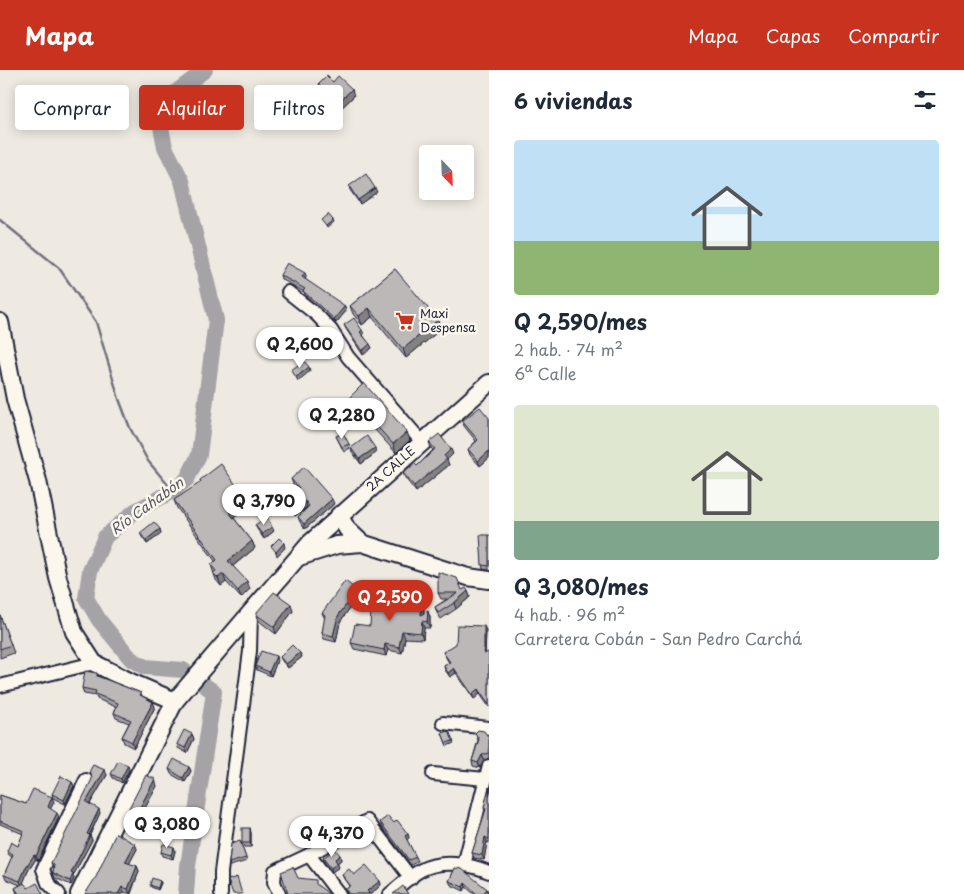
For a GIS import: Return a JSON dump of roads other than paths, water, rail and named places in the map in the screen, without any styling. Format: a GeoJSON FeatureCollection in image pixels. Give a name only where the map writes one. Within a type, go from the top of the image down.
{"type":"FeatureCollection","features":[{"type":"Feature","properties":{"kind":"main road"},"geometry":{"type":"LineString","coordinates":[[0,322],[15,399],[38,482],[58,578],[74,632],[94,663],[131,682],[179,696]]}},
{"type":"Feature","properties":{"kind":"main road","name":"2A CALLE"},"geometry":{"type":"LineString","coordinates":[[79,894],[179,696],[297,558],[339,515],[422,442],[481,397],[489,383]]}},
{"type":"Feature","properties":{"kind":"main road"},"geometry":{"type":"LineString","coordinates":[[339,515],[347,529],[362,543]]}},
{"type":"Feature","properties":{"kind":"main road"},"geometry":{"type":"LineString","coordinates":[[297,558],[337,545],[362,543],[468,577],[489,580]]}},
{"type":"Feature","properties":{"kind":"street"},"geometry":{"type":"LineString","coordinates":[[288,292],[317,315],[331,330],[348,357],[422,442]]}},
{"type":"Feature","properties":{"kind":"street"},"geometry":{"type":"LineString","coordinates":[[221,894],[221,872],[250,651],[251,612]]}},
{"type":"Feature","properties":{"kind":"street"},"geometry":{"type":"LineString","coordinates":[[0,686],[94,663]]}},
{"type":"Feature","properties":{"kind":"street"},"geometry":{"type":"LineString","coordinates":[[443,723],[489,728]]}},
{"type":"Feature","properties":{"kind":"street"},"geometry":{"type":"LineString","coordinates":[[464,865],[489,766]]}},
{"type":"Feature","properties":{"kind":"street"},"geometry":{"type":"LineString","coordinates":[[433,774],[486,779]]}},
{"type":"Feature","properties":{"kind":"street"},"geometry":{"type":"LineString","coordinates":[[59,894],[48,883],[44,869],[86,780]]}},
{"type":"Feature","properties":{"kind":"street"},"geometry":{"type":"LineString","coordinates":[[278,894],[274,882],[275,871],[309,855],[367,821],[411,878]]}},
{"type":"Feature","properties":{"kind":"street"},"geometry":{"type":"LineString","coordinates":[[309,855],[339,894]]}},
{"type":"Feature","properties":{"kind":"street"},"geometry":{"type":"LineString","coordinates":[[390,894],[422,870],[437,866],[464,865],[489,872]]}},
{"type":"Feature","properties":{"kind":"waterway","name":"Río Cahabón"},"geometry":{"type":"LineString","coordinates":[[186,894],[188,866],[214,692],[183,670],[145,667],[131,659],[99,620],[86,598],[90,571],[105,537],[135,511],[173,491],[187,479],[199,455],[216,320],[182,181],[165,147],[160,122],[164,106],[176,92],[205,70]]}},
{"type":"Feature","properties":{"kind":"waterway"},"geometry":{"type":"LineString","coordinates":[[0,220],[59,268],[96,322],[119,399],[130,428],[148,461],[173,491]]}},
{"type":"Feature","properties":{"kind":"place","name":"Maxi Despensa"},"geometry":{"type":"Point","coordinates":[405,321]}}]}
